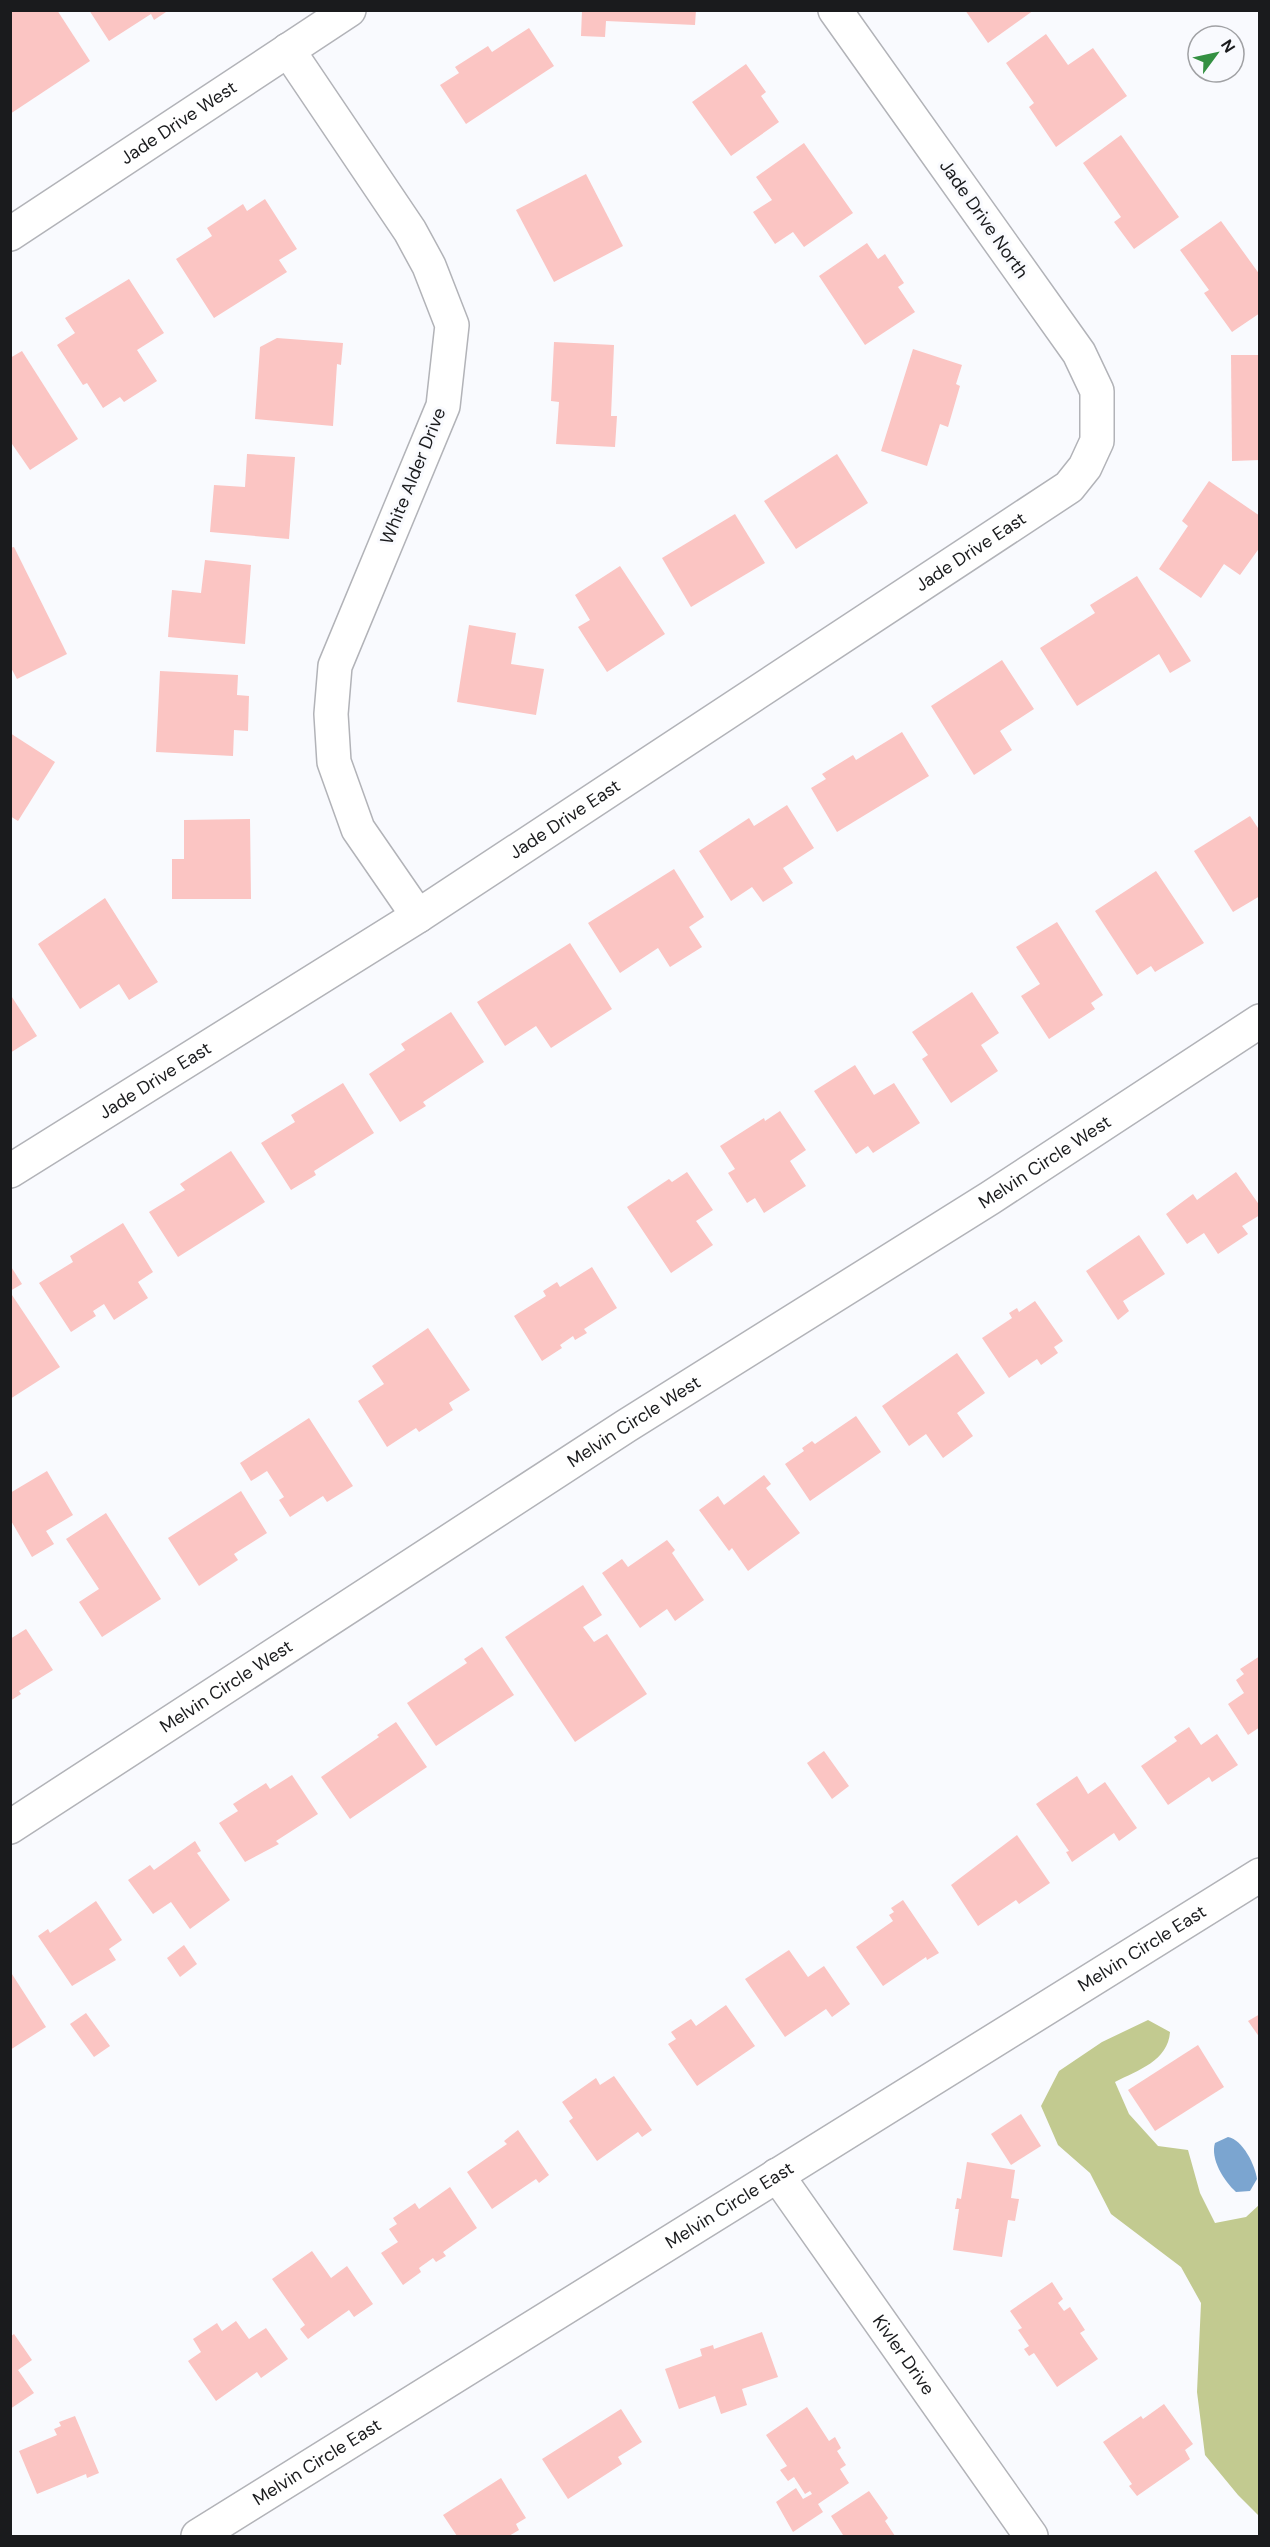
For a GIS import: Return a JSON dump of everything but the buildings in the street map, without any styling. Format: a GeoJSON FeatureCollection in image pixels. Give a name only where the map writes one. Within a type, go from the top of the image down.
{"type":"FeatureCollection","features":[{"type":"Feature","properties":{"kind":"street","name":"Jade Drive West"},"geometry":{"type":"LineString","coordinates":[[10,234],[349,10]]}},
{"type":"Feature","properties":{"kind":"street","name":"Jade Drive North"},"geometry":{"type":"LineString","coordinates":[[835,10],[1079,353],[1097,391],[1097,441]]}},
{"type":"Feature","properties":{"kind":"street","name":"White Alder Drive"},"geometry":{"type":"LineString","coordinates":[[288,50],[410,231],[429,266],[452,325],[443,406],[335,666],[331,714],[334,762],[358,829],[418,916]]}},
{"type":"Feature","properties":{"kind":"street","name":"Jade Drive East"},"geometry":{"type":"LineString","coordinates":[[10,1171],[418,916],[1069,487],[1085,467],[1097,441]]}},
{"type":"Feature","properties":{"kind":"street","name":"Melvin Circle West"},"geometry":{"type":"LineString","coordinates":[[10,1827],[626,1426],[990,1198],[1260,1021]]}},
{"type":"Feature","properties":{"kind":"street","name":"Melvin Circle East"},"geometry":{"type":"LineString","coordinates":[[198,2536],[1260,1875]]}},
{"type":"Feature","properties":{"kind":"street","name":"Kivler Drive"},"geometry":{"type":"LineString","coordinates":[[777,2175],[1031,2536]]}},
{"type":"Feature","properties":{"kind":"green space"},"geometry":{"type":"Polygon","coordinates":[[[1148,2020],[1170,2032],[1168,2042],[1158,2057],[1142,2069],[1115,2082],[1129,2114],[1158,2146],[1188,2150],[1200,2193],[1215,2223],[1246,2217],[1259,2205],[1259,2516],[1238,2495],[1205,2455],[1197,2392],[1201,2303],[1181,2267],[1111,2214],[1090,2173],[1058,2145],[1041,2106],[1059,2071],[1102,2042],[1148,2020]]]}},
{"type":"Feature","properties":{"kind":"water"},"geometry":{"type":"Polygon","coordinates":[[[1228,2137],[1239,2143],[1254,2167],[1257,2179],[1250,2191],[1236,2192],[1216,2163],[1215,2143],[1228,2137]]]}}]}
